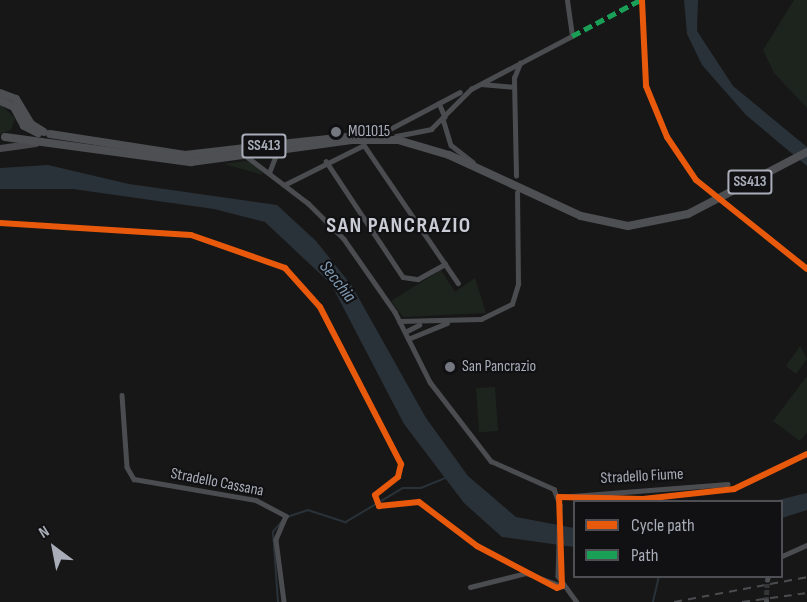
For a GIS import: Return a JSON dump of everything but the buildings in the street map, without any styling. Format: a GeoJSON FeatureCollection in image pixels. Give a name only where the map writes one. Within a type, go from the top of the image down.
{"type":"FeatureCollection","features":[{"type":"Feature","properties":{"kind":"main road","name":"SS413"},"geometry":{"type":"LineString","coordinates":[[0,93],[16,99],[32,124],[51,134]]}},
{"type":"Feature","properties":{"kind":"main road","name":"SS413"},"geometry":{"type":"LineString","coordinates":[[0,101],[18,113],[27,130],[185,155],[351,134],[396,136],[473,162],[555,204]]}},
{"type":"Feature","properties":{"kind":"main road","name":"SS413"},"geometry":{"type":"LineString","coordinates":[[3,138],[18,125],[18,113]]}},
{"type":"Feature","properties":{"kind":"main road","name":"SS413"},"geometry":{"type":"LineString","coordinates":[[3,138],[65,143],[186,161],[281,149],[398,140],[448,155],[592,220],[628,226],[663,223],[700,208],[807,152]]}},
{"type":"Feature","properties":{"kind":"main road"},"geometry":{"type":"LineString","coordinates":[[0,148],[65,143]]}},
{"type":"Feature","properties":{"kind":"street"},"geometry":{"type":"LineString","coordinates":[[396,136],[423,132],[444,118],[478,84],[572,36],[567,0]]}},
{"type":"Feature","properties":{"kind":"street"},"geometry":{"type":"LineString","coordinates":[[516,176],[514,87],[522,61]]}},
{"type":"Feature","properties":{"kind":"street"},"geometry":{"type":"LineString","coordinates":[[478,84],[514,87]]}},
{"type":"Feature","properties":{"kind":"street"},"geometry":{"type":"LineString","coordinates":[[388,130],[460,92]]}},
{"type":"Feature","properties":{"kind":"street"},"geometry":{"type":"LineString","coordinates":[[439,103],[447,140],[473,162]]}},
{"type":"Feature","properties":{"kind":"street"},"geometry":{"type":"LineString","coordinates":[[284,185],[359,144],[366,147],[458,283]]}},
{"type":"Feature","properties":{"kind":"street"},"geometry":{"type":"LineString","coordinates":[[269,173],[271,160],[281,149]]}},
{"type":"Feature","properties":{"kind":"street"},"geometry":{"type":"LineString","coordinates":[[244,154],[332,224],[399,321],[430,382],[491,461],[512,475],[548,484],[559,497],[557,559],[562,586]]}},
{"type":"Feature","properties":{"kind":"street"},"geometry":{"type":"LineString","coordinates":[[326,161],[403,277],[418,279],[445,264]]}},
{"type":"Feature","properties":{"kind":"street"},"geometry":{"type":"LineString","coordinates":[[399,321],[422,324],[496,315],[515,300],[517,193]]}},
{"type":"Feature","properties":{"kind":"street"},"geometry":{"type":"LineString","coordinates":[[408,339],[449,322]]}},
{"type":"Feature","properties":{"kind":"street"},"geometry":{"type":"LineString","coordinates":[[405,332],[422,324]]}},
{"type":"Feature","properties":{"kind":"street","name":"Stradello Cassana"},"geometry":{"type":"LineString","coordinates":[[122,395],[127,467],[134,479],[256,500],[286,516],[276,540],[284,602]]}},
{"type":"Feature","properties":{"kind":"street","name":"Stradello Fiume"},"geometry":{"type":"LineString","coordinates":[[559,497],[728,484]]}},
{"type":"Feature","properties":{"kind":"street"},"geometry":{"type":"LineString","coordinates":[[783,556],[807,544]]}},
{"type":"Feature","properties":{"kind":"street"},"geometry":{"type":"LineString","coordinates":[[470,587],[526,573],[562,586],[577,602]]}},
{"type":"Feature","properties":{"kind":"shaded area"},"geometry":{"type":"Polygon","coordinates":[[[794,0],[807,0],[807,108],[774,73],[763,50],[794,0]]]}},
{"type":"Feature","properties":{"kind":"shaded area"},"geometry":{"type":"Polygon","coordinates":[[[0,104],[15,118],[11,130],[0,134],[0,104]]]}},
{"type":"Feature","properties":{"kind":"shaded area"},"geometry":{"type":"Polygon","coordinates":[[[244,161],[255,162],[263,175],[224,164],[244,161]]]}},
{"type":"Feature","properties":{"kind":"shaded area"},"geometry":{"type":"Polygon","coordinates":[[[441,270],[455,292],[475,278],[486,313],[403,317],[391,301],[441,270]]]}},
{"type":"Feature","properties":{"kind":"shaded area"},"geometry":{"type":"Polygon","coordinates":[[[800,346],[807,359],[796,374],[786,366],[800,346]]]}},
{"type":"Feature","properties":{"kind":"shaded area"},"geometry":{"type":"Polygon","coordinates":[[[807,376],[807,432],[800,441],[773,421],[807,376]]]}},
{"type":"Feature","properties":{"kind":"shaded area"},"geometry":{"type":"Polygon","coordinates":[[[495,387],[498,431],[479,432],[476,388],[495,387]]]}},
{"type":"Feature","properties":{"kind":"water"},"geometry":{"type":"Polygon","coordinates":[[[684,0],[698,0],[697,31],[733,86],[807,147],[807,166],[746,115],[702,65],[687,34],[684,0]]]}},
{"type":"Feature","properties":{"kind":"water","name":"Secchia"},"geometry":{"type":"Polygon","coordinates":[[[48,165],[129,184],[277,205],[316,241],[352,286],[426,418],[468,476],[516,517],[573,528],[573,547],[502,537],[464,503],[404,424],[331,284],[265,222],[214,209],[73,189],[0,189],[0,168],[48,165]]]}},
{"type":"Feature","properties":{"kind":"water"},"geometry":{"type":"Polygon","coordinates":[[[807,493],[807,510],[783,518],[783,500],[778,500],[807,493]]]}},
{"type":"Feature","properties":{"kind":"waterway"},"geometry":{"type":"LineString","coordinates":[[287,517],[308,510],[346,522],[403,488],[421,488],[446,478]]}},
{"type":"Feature","properties":{"kind":"waterway"},"geometry":{"type":"LineString","coordinates":[[278,602],[273,532],[283,520]]}},
{"type":"Feature","properties":{"kind":"waterway"},"geometry":{"type":"LineString","coordinates":[[653,602],[659,578]]}},
{"type":"Feature","properties":{"kind":"tunnel"},"geometry":{"type":"LineString","coordinates":[[766,601],[767,580]]}},
{"type":"Feature","properties":{"kind":"railway"},"geometry":{"type":"LineString","coordinates":[[674,602],[807,577]]}},
{"type":"Feature","properties":{"kind":"railway"},"geometry":{"type":"LineString","coordinates":[[742,602],[807,593]]}},
{"type":"Feature","properties":{"kind":"marked path"},"geometry":{"type":"LineString","coordinates":[[572,36],[640,0]]}},
{"type":"Feature","properties":{"kind":"cycle path"},"geometry":{"type":"LineString","coordinates":[[642,0],[646,86],[667,137],[696,180],[807,269]]}},
{"type":"Feature","properties":{"kind":"cycle path"},"geometry":{"type":"LineString","coordinates":[[0,223],[191,235],[285,268],[320,307],[401,464],[398,477],[375,495],[379,506],[419,502],[477,546],[557,588],[562,586],[559,497],[643,499],[734,489],[807,454]]}},
{"type":"Feature","properties":{"kind":"place","name":"MO1015"},"geometry":{"type":"Point","coordinates":[336,132]}},
{"type":"Feature","properties":{"kind":"place","name":"San Pancrazio"},"geometry":{"type":"Point","coordinates":[450,367]}},
{"type":"Feature","properties":{"kind":"district","name":"SAN PANCRAZIO"},"geometry":{"type":"Point","coordinates":[399,226]}}]}
